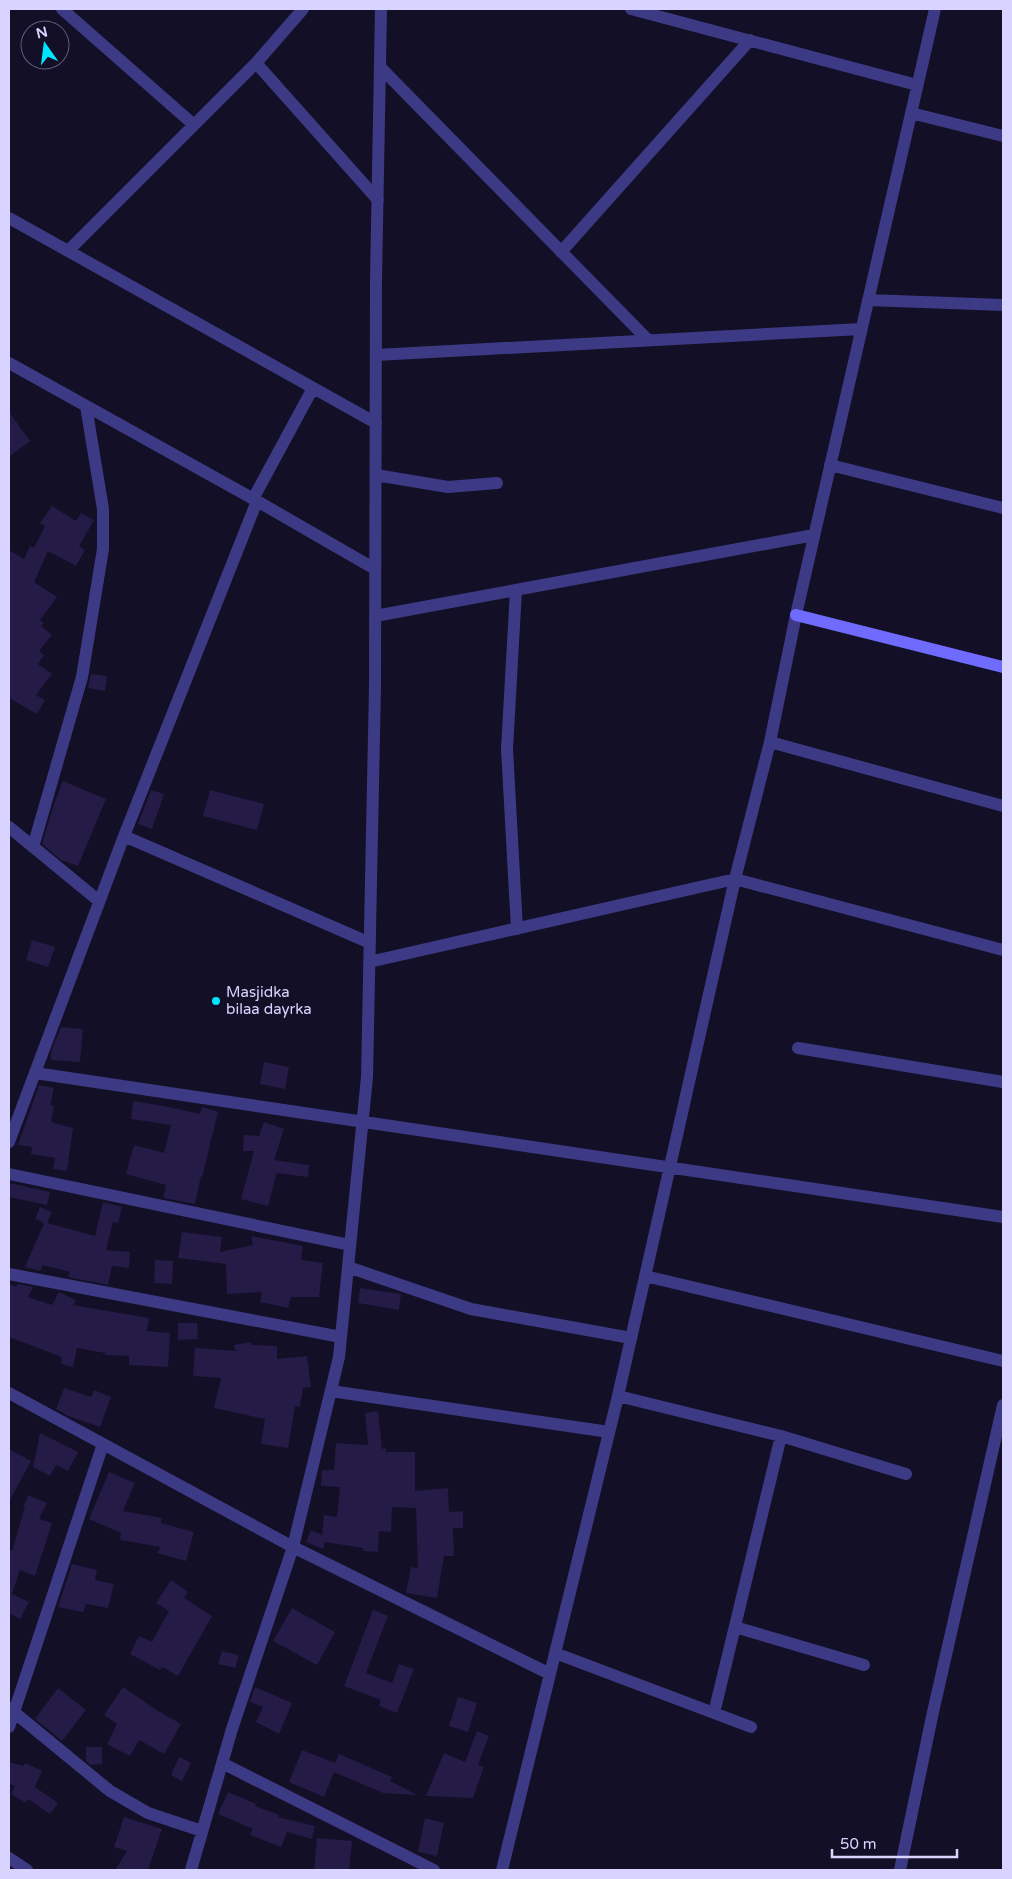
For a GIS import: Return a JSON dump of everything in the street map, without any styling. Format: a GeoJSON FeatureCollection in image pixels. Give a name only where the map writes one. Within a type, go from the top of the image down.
{"type":"FeatureCollection","features":[{"type":"Feature","properties":{"kind":"street"},"geometry":{"type":"LineString","coordinates":[[62,9],[194,125]]}},
{"type":"Feature","properties":{"kind":"street"},"geometry":{"type":"LineString","coordinates":[[68,251],[256,63],[303,9]]}},
{"type":"Feature","properties":{"kind":"street"},"geometry":{"type":"LineString","coordinates":[[631,9],[917,85]]}},
{"type":"Feature","properties":{"kind":"street"},"geometry":{"type":"LineString","coordinates":[[502,1870],[618,1396],[736,879],[770,742],[814,535],[935,9]]}},
{"type":"Feature","properties":{"kind":"street"},"geometry":{"type":"LineString","coordinates":[[191,1870],[222,1763],[292,1547],[339,1357],[341,1338],[367,1077],[376,569],[376,355],[380,67],[378,12]]}},
{"type":"Feature","properties":{"kind":"street"},"geometry":{"type":"LineString","coordinates":[[561,252],[750,40]]}},
{"type":"Feature","properties":{"kind":"street"},"geometry":{"type":"LineString","coordinates":[[256,63],[378,200]]}},
{"type":"Feature","properties":{"kind":"street"},"geometry":{"type":"LineString","coordinates":[[380,67],[648,340]]}},
{"type":"Feature","properties":{"kind":"street"},"geometry":{"type":"LineString","coordinates":[[911,113],[1003,136]]}},
{"type":"Feature","properties":{"kind":"street"},"geometry":{"type":"LineString","coordinates":[[9,218],[376,423]]}},
{"type":"Feature","properties":{"kind":"street"},"geometry":{"type":"LineString","coordinates":[[868,300],[1003,305]]}},
{"type":"Feature","properties":{"kind":"street"},"geometry":{"type":"LineString","coordinates":[[376,355],[861,329]]}},
{"type":"Feature","properties":{"kind":"street"},"geometry":{"type":"LineString","coordinates":[[9,363],[376,569]]}},
{"type":"Feature","properties":{"kind":"street"},"geometry":{"type":"LineString","coordinates":[[10,1136],[255,500],[313,388]]}},
{"type":"Feature","properties":{"kind":"street"},"geometry":{"type":"LineString","coordinates":[[33,847],[82,677],[103,549],[103,509],[86,406]]}},
{"type":"Feature","properties":{"kind":"street"},"geometry":{"type":"LineString","coordinates":[[830,465],[1003,508]]}},
{"type":"Feature","properties":{"kind":"street"},"geometry":{"type":"LineString","coordinates":[[376,475],[448,486],[497,482]]}},
{"type":"Feature","properties":{"kind":"street"},"geometry":{"type":"LineString","coordinates":[[375,616],[814,535]]}},
{"type":"Feature","properties":{"kind":"street"},"geometry":{"type":"LineString","coordinates":[[516,590],[507,748],[517,929]]}},
{"type":"Feature","properties":{"kind":"street"},"geometry":{"type":"LineString","coordinates":[[796,615],[1003,667]]}},
{"type":"Feature","properties":{"kind":"street"},"geometry":{"type":"LineString","coordinates":[[770,742],[1003,806]]}},
{"type":"Feature","properties":{"kind":"street"},"geometry":{"type":"LineString","coordinates":[[9,828],[99,901]]}},
{"type":"Feature","properties":{"kind":"street"},"geometry":{"type":"LineString","coordinates":[[124,836],[370,943]]}},
{"type":"Feature","properties":{"kind":"street"},"geometry":{"type":"LineString","coordinates":[[369,962],[736,879],[1003,950]]}},
{"type":"Feature","properties":{"kind":"street"},"geometry":{"type":"LineString","coordinates":[[798,1048],[1003,1082]]}},
{"type":"Feature","properties":{"kind":"street"},"geometry":{"type":"LineString","coordinates":[[35,1073],[1003,1217]]}},
{"type":"Feature","properties":{"kind":"street"},"geometry":{"type":"LineString","coordinates":[[9,1174],[350,1245]]}},
{"type":"Feature","properties":{"kind":"street"},"geometry":{"type":"LineString","coordinates":[[348,1266],[471,1309],[631,1338]]}},
{"type":"Feature","properties":{"kind":"street"},"geometry":{"type":"LineString","coordinates":[[9,1274],[341,1338]]}},
{"type":"Feature","properties":{"kind":"street"},"geometry":{"type":"LineString","coordinates":[[645,1276],[1003,1361]]}},
{"type":"Feature","properties":{"kind":"street"},"geometry":{"type":"LineString","coordinates":[[331,1391],[609,1432]]}},
{"type":"Feature","properties":{"kind":"street"},"geometry":{"type":"LineString","coordinates":[[9,1393],[292,1547],[550,1674]]}},
{"type":"Feature","properties":{"kind":"street"},"geometry":{"type":"LineString","coordinates":[[618,1396],[780,1436],[906,1474]]}},
{"type":"Feature","properties":{"kind":"street"},"geometry":{"type":"LineString","coordinates":[[900,1870],[933,1712],[1003,1405]]}},
{"type":"Feature","properties":{"kind":"street"},"geometry":{"type":"LineString","coordinates":[[714,1713],[780,1436]]}},
{"type":"Feature","properties":{"kind":"street"},"geometry":{"type":"LineString","coordinates":[[9,1726],[11,1710],[103,1444]]}},
{"type":"Feature","properties":{"kind":"street"},"geometry":{"type":"LineString","coordinates":[[735,1626],[864,1665]]}},
{"type":"Feature","properties":{"kind":"street"},"geometry":{"type":"LineString","coordinates":[[555,1653],[751,1727]]}},
{"type":"Feature","properties":{"kind":"street"},"geometry":{"type":"LineString","coordinates":[[11,1710],[110,1791],[148,1813],[202,1831]]}},
{"type":"Feature","properties":{"kind":"street"},"geometry":{"type":"LineString","coordinates":[[222,1763],[434,1870]]}},
{"type":"Feature","properties":{"kind":"street"},"geometry":{"type":"LineString","coordinates":[[9,1858],[27,1870]]}},
{"type":"Feature","properties":{"kind":"building"},"geometry":{"type":"Polygon","coordinates":[[[9,412],[30,441],[9,457],[9,412]]]}},
{"type":"Feature","properties":{"kind":"building"},"geometry":{"type":"Polygon","coordinates":[[[52,506],[76,521],[81,513],[94,520],[79,546],[85,550],[76,566],[48,551],[34,582],[57,597],[40,620],[44,623],[41,626],[52,635],[39,651],[44,655],[38,664],[52,674],[36,695],[45,700],[37,714],[9,698],[9,550],[24,559],[30,546],[34,548],[45,526],[40,523],[52,506]]]}},
{"type":"Feature","properties":{"kind":"building"},"geometry":{"type":"Polygon","coordinates":[[[91,674],[107,676],[105,691],[88,688],[91,674]]]}},
{"type":"Feature","properties":{"kind":"building"},"geometry":{"type":"Polygon","coordinates":[[[63,781],[106,799],[78,866],[61,860],[42,844],[63,781]]]}},
{"type":"Feature","properties":{"kind":"building"},"geometry":{"type":"Polygon","coordinates":[[[151,790],[164,794],[152,829],[138,824],[151,790]]]}},
{"type":"Feature","properties":{"kind":"building"},"geometry":{"type":"Polygon","coordinates":[[[210,790],[264,804],[257,830],[203,816],[210,790]]]}},
{"type":"Feature","properties":{"kind":"building"},"geometry":{"type":"Polygon","coordinates":[[[32,940],[55,947],[48,967],[26,960],[32,940]]]}},
{"type":"Feature","properties":{"kind":"building"},"geometry":{"type":"Polygon","coordinates":[[[61,1027],[83,1029],[80,1062],[51,1060],[51,1052],[61,1027]]]}},
{"type":"Feature","properties":{"kind":"building"},"geometry":{"type":"Polygon","coordinates":[[[264,1062],[289,1067],[285,1089],[260,1084],[264,1062]]]}},
{"type":"Feature","properties":{"kind":"building"},"geometry":{"type":"Polygon","coordinates":[[[39,1085],[54,1088],[50,1105],[54,1106],[51,1122],[73,1128],[67,1171],[53,1169],[55,1158],[31,1154],[32,1147],[18,1145],[39,1085]]]}},
{"type":"Feature","properties":{"kind":"building"},"geometry":{"type":"Polygon","coordinates":[[[133,1101],[200,1114],[202,1107],[218,1112],[195,1204],[163,1198],[166,1185],[126,1174],[134,1145],[164,1153],[171,1125],[131,1119],[133,1101]]]}},
{"type":"Feature","properties":{"kind":"building"},"geometry":{"type":"Polygon","coordinates":[[[264,1122],[284,1129],[274,1160],[309,1165],[308,1177],[277,1173],[268,1206],[241,1199],[254,1151],[243,1151],[244,1135],[259,1136],[264,1122]]]}},
{"type":"Feature","properties":{"kind":"building"},"geometry":{"type":"Polygon","coordinates":[[[9,1183],[50,1192],[47,1205],[9,1197],[9,1183]]]}},
{"type":"Feature","properties":{"kind":"building"},"geometry":{"type":"Polygon","coordinates":[[[103,1202],[122,1207],[118,1223],[113,1222],[106,1250],[130,1252],[129,1268],[112,1266],[108,1285],[68,1277],[70,1272],[43,1265],[40,1271],[25,1267],[44,1223],[35,1219],[40,1207],[52,1212],[47,1223],[95,1236],[103,1202]]]}},
{"type":"Feature","properties":{"kind":"building"},"geometry":{"type":"Polygon","coordinates":[[[182,1232],[222,1237],[220,1252],[253,1245],[251,1236],[303,1246],[301,1260],[323,1263],[319,1297],[291,1297],[288,1308],[260,1302],[262,1292],[227,1294],[226,1264],[178,1258],[182,1232]]]}},
{"type":"Feature","properties":{"kind":"building"},"geometry":{"type":"Polygon","coordinates":[[[155,1260],[173,1261],[172,1284],[154,1283],[155,1260]]]}},
{"type":"Feature","properties":{"kind":"building"},"geometry":{"type":"Polygon","coordinates":[[[9,1283],[16,1287],[18,1284],[33,1287],[28,1297],[52,1305],[59,1292],[76,1300],[73,1305],[149,1318],[147,1331],[170,1333],[168,1367],[129,1365],[129,1356],[105,1355],[105,1353],[77,1348],[73,1367],[61,1364],[62,1357],[9,1337],[9,1283]]]}},
{"type":"Feature","properties":{"kind":"building"},"geometry":{"type":"Polygon","coordinates":[[[360,1288],[401,1294],[399,1310],[358,1303],[360,1288]]]}},
{"type":"Feature","properties":{"kind":"building"},"geometry":{"type":"Polygon","coordinates":[[[178,1323],[197,1323],[198,1339],[178,1340],[178,1323]]]}},
{"type":"Feature","properties":{"kind":"building"},"geometry":{"type":"Polygon","coordinates":[[[251,1342],[251,1345],[277,1346],[277,1359],[307,1356],[311,1387],[303,1388],[300,1407],[295,1406],[288,1448],[261,1444],[265,1419],[214,1408],[221,1378],[193,1376],[195,1348],[236,1351],[234,1345],[251,1342]]]}},
{"type":"Feature","properties":{"kind":"building"},"geometry":{"type":"Polygon","coordinates":[[[64,1388],[91,1397],[94,1390],[111,1397],[100,1427],[68,1416],[56,1409],[64,1388]]]}},
{"type":"Feature","properties":{"kind":"building"},"geometry":{"type":"Polygon","coordinates":[[[378,1411],[382,1449],[386,1448],[386,1452],[415,1452],[415,1491],[448,1488],[449,1512],[463,1511],[463,1528],[453,1528],[454,1556],[444,1556],[437,1598],[406,1593],[411,1567],[418,1568],[416,1508],[392,1507],[391,1532],[379,1531],[378,1552],[363,1551],[363,1548],[325,1542],[323,1549],[306,1542],[311,1530],[322,1535],[324,1515],[337,1517],[340,1487],[321,1486],[322,1470],[334,1470],[336,1443],[368,1445],[365,1413],[378,1411]]]}},
{"type":"Feature","properties":{"kind":"building"},"geometry":{"type":"Polygon","coordinates":[[[40,1433],[78,1452],[68,1471],[56,1465],[50,1476],[33,1467],[40,1433]]]}},
{"type":"Feature","properties":{"kind":"building"},"geometry":{"type":"Polygon","coordinates":[[[9,1449],[31,1461],[9,1502],[9,1449]]]}},
{"type":"Feature","properties":{"kind":"building"},"geometry":{"type":"Polygon","coordinates":[[[109,1472],[135,1483],[123,1511],[162,1518],[161,1523],[194,1532],[186,1561],[157,1553],[161,1547],[120,1540],[121,1533],[89,1519],[109,1472]]]}},
{"type":"Feature","properties":{"kind":"building"},"geometry":{"type":"Polygon","coordinates":[[[28,1495],[47,1503],[39,1519],[52,1523],[35,1576],[20,1570],[12,1594],[29,1602],[20,1619],[9,1613],[9,1550],[12,1551],[25,1507],[23,1507],[28,1495]]]}},
{"type":"Feature","properties":{"kind":"building"},"geometry":{"type":"Polygon","coordinates":[[[72,1564],[97,1570],[95,1580],[114,1584],[108,1608],[86,1604],[83,1612],[58,1607],[72,1564]]]}},
{"type":"Feature","properties":{"kind":"building"},"geometry":{"type":"Polygon","coordinates":[[[171,1580],[188,1592],[184,1598],[212,1616],[178,1676],[162,1667],[160,1670],[130,1654],[139,1636],[152,1642],[169,1611],[156,1603],[171,1580]]]}},
{"type":"Feature","properties":{"kind":"building"},"geometry":{"type":"Polygon","coordinates":[[[292,1608],[335,1632],[317,1665],[273,1641],[292,1608]]]}},
{"type":"Feature","properties":{"kind":"building"},"geometry":{"type":"Polygon","coordinates":[[[373,1610],[388,1616],[366,1673],[392,1683],[399,1664],[414,1669],[397,1713],[379,1706],[381,1700],[344,1686],[373,1610]]]}},
{"type":"Feature","properties":{"kind":"building"},"geometry":{"type":"Polygon","coordinates":[[[222,1651],[239,1655],[235,1668],[218,1664],[222,1651]]]}},
{"type":"Feature","properties":{"kind":"building"},"geometry":{"type":"Polygon","coordinates":[[[123,1687],[148,1705],[181,1724],[164,1754],[139,1740],[130,1756],[107,1744],[117,1724],[104,1715],[123,1687]]]}},
{"type":"Feature","properties":{"kind":"building"},"geometry":{"type":"Polygon","coordinates":[[[255,1687],[292,1703],[279,1734],[256,1722],[263,1707],[250,1702],[255,1687]]]}},
{"type":"Feature","properties":{"kind":"building"},"geometry":{"type":"Polygon","coordinates":[[[58,1688],[86,1710],[62,1741],[35,1719],[58,1688]]]}},
{"type":"Feature","properties":{"kind":"building"},"geometry":{"type":"Polygon","coordinates":[[[458,1697],[477,1703],[468,1732],[449,1726],[458,1697]]]}},
{"type":"Feature","properties":{"kind":"building"},"geometry":{"type":"Polygon","coordinates":[[[477,1731],[489,1736],[478,1765],[484,1767],[473,1798],[426,1796],[444,1753],[465,1762],[477,1731]]]}},
{"type":"Feature","properties":{"kind":"building"},"geometry":{"type":"Polygon","coordinates":[[[86,1747],[102,1747],[102,1764],[91,1765],[86,1761],[86,1747]]]}},
{"type":"Feature","properties":{"kind":"building"},"geometry":{"type":"Polygon","coordinates":[[[302,1750],[335,1763],[339,1754],[392,1777],[390,1781],[417,1795],[383,1793],[334,1772],[324,1797],[289,1782],[302,1750]]]}},
{"type":"Feature","properties":{"kind":"building"},"geometry":{"type":"Polygon","coordinates":[[[179,1757],[191,1763],[182,1781],[171,1775],[179,1757]]]}},
{"type":"Feature","properties":{"kind":"building"},"geometry":{"type":"Polygon","coordinates":[[[9,1762],[24,1766],[25,1763],[42,1771],[35,1787],[58,1803],[50,1814],[28,1799],[26,1803],[11,1794],[15,1786],[9,1784],[9,1762]]]}},
{"type":"Feature","properties":{"kind":"building"},"geometry":{"type":"Polygon","coordinates":[[[228,1792],[256,1804],[255,1806],[279,1815],[278,1817],[315,1826],[312,1839],[287,1832],[281,1847],[250,1835],[253,1829],[218,1814],[228,1792]]]}},
{"type":"Feature","properties":{"kind":"building"},"geometry":{"type":"Polygon","coordinates":[[[124,1817],[162,1829],[148,1870],[115,1870],[127,1851],[114,1847],[124,1817]]]}},
{"type":"Feature","properties":{"kind":"building"},"geometry":{"type":"Polygon","coordinates":[[[425,1818],[444,1823],[437,1856],[418,1852],[425,1818]]]}},
{"type":"Feature","properties":{"kind":"building"},"geometry":{"type":"Polygon","coordinates":[[[317,1838],[352,1841],[349,1870],[314,1870],[317,1838]]]}},
{"type":"Feature","properties":{"kind":"place","name":"Masjidka bilaa dayrka"},"geometry":{"type":"Point","coordinates":[216,1001]}}]}
